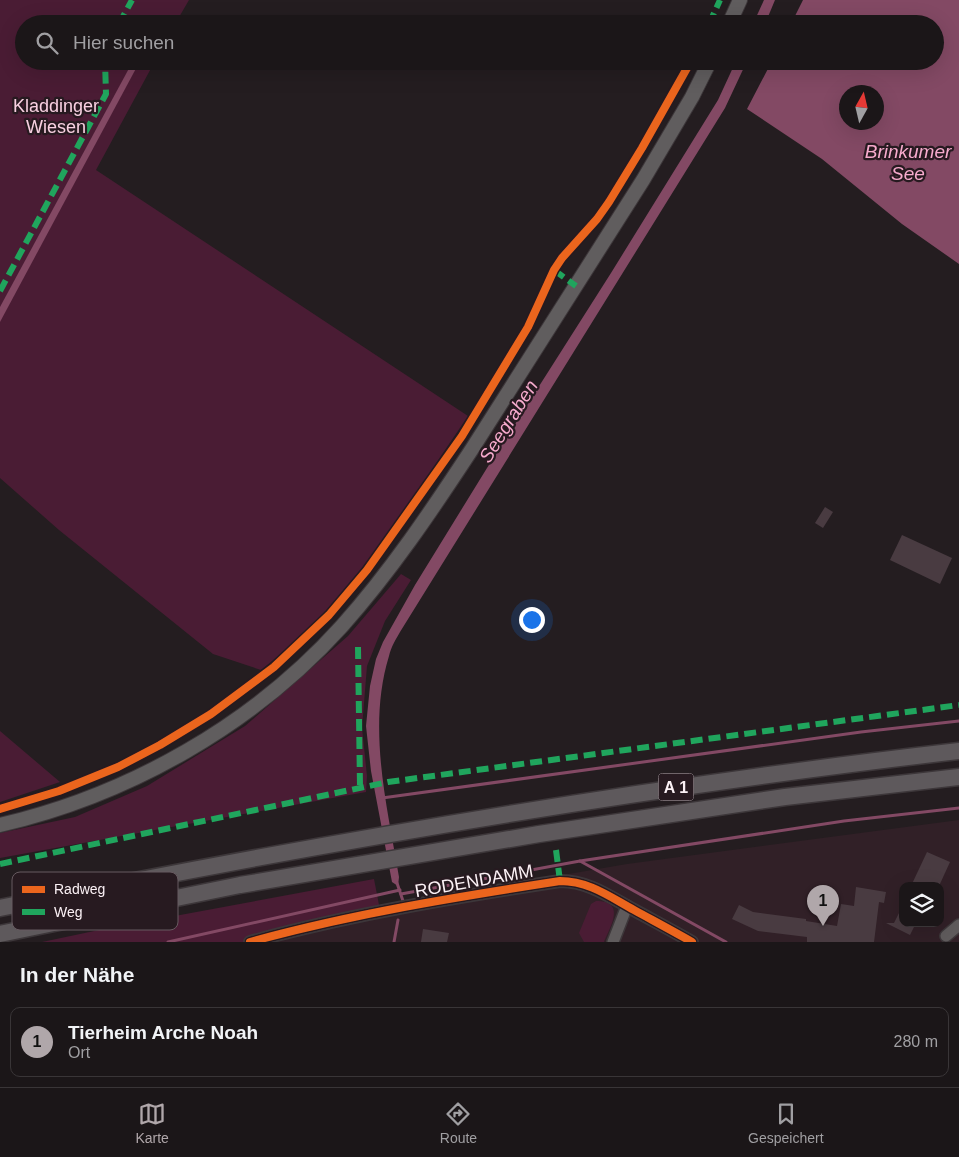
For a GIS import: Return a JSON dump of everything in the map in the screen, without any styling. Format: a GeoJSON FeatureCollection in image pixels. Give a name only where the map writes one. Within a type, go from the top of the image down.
{"type":"FeatureCollection","features":[{"type":"Feature","properties":{"kind":"highway","name":"A 1"},"geometry":{"type":"LineString","coordinates":[[178,873],[454,822],[688,786],[959,751]]}},
{"type":"Feature","properties":{"kind":"highway","name":"A 1"},"geometry":{"type":"LineString","coordinates":[[178,898],[240,885],[539,834],[776,799],[959,777]]}},
{"type":"Feature","properties":{"kind":"highway","name":"A 1"},"geometry":{"type":"LineString","coordinates":[[0,934],[20,930]]}},
{"type":"Feature","properties":{"kind":"main road"},"geometry":{"type":"LineString","coordinates":[[733,15],[740,0]]}},
{"type":"Feature","properties":{"kind":"main road"},"geometry":{"type":"LineString","coordinates":[[0,825],[94,796],[160,765],[192,747],[258,703],[315,654],[342,627],[401,553],[472,449],[643,180],[692,97],[706,70]]}},
{"type":"Feature","properties":{"kind":"street","name":"RODENDAMM"},"geometry":{"type":"LineString","coordinates":[[250,942],[406,908],[560,881],[573,881],[585,884],[692,942]]}},
{"type":"Feature","properties":{"kind":"street"},"geometry":{"type":"LineString","coordinates":[[613,942],[627,906]]}},
{"type":"Feature","properties":{"kind":"street"},"geometry":{"type":"LineString","coordinates":[[946,936],[959,925]]}},
{"type":"Feature","properties":{"kind":"shaded area"},"geometry":{"type":"Polygon","coordinates":[[[959,820],[959,942],[227,942],[260,933],[627,864],[959,820]]]}},
{"type":"Feature","properties":{"kind":"green space","name":"Kladdinger Wiesen"},"geometry":{"type":"Polygon","coordinates":[[[0,0],[189,0],[180,15],[15,15],[15,70],[150,70],[96,170],[468,416],[402,513],[350,583],[306,631],[261,670],[213,654],[59,530],[0,478],[0,0]]]}},
{"type":"Feature","properties":{"kind":"green space"},"geometry":{"type":"Polygon","coordinates":[[[401,574],[411,580],[385,621],[367,666],[362,728],[367,776],[366,792],[0,858],[0,833],[75,817],[147,786],[245,726],[348,636],[401,574]]]}},
{"type":"Feature","properties":{"kind":"green space"},"geometry":{"type":"Polygon","coordinates":[[[0,731],[60,782],[0,802],[0,731]]]}},
{"type":"Feature","properties":{"kind":"green space"},"geometry":{"type":"Polygon","coordinates":[[[374,879],[380,910],[255,942],[42,942],[99,930],[178,930],[178,915],[374,879]]]}},
{"type":"Feature","properties":{"kind":"green space"},"geometry":{"type":"Polygon","coordinates":[[[596,901],[611,905],[614,910],[614,916],[604,942],[584,942],[579,933],[591,904],[596,901]]]}},
{"type":"Feature","properties":{"kind":"water"},"geometry":{"type":"Polygon","coordinates":[[[764,0],[775,0],[769,15],[757,15],[764,0]]]}},
{"type":"Feature","properties":{"kind":"water","name":"Brinkumer See"},"geometry":{"type":"Polygon","coordinates":[[[803,0],[959,0],[959,264],[902,224],[822,159],[747,109],[767,70],[944,70],[944,15],[796,15],[803,0]]]}},
{"type":"Feature","properties":{"kind":"water"},"geometry":{"type":"Polygon","coordinates":[[[128,70],[135,70],[0,322],[0,307],[128,70]]]}},
{"type":"Feature","properties":{"kind":"water"},"geometry":{"type":"Polygon","coordinates":[[[732,70],[743,70],[725,108],[391,649],[383,683],[379,739],[385,794],[399,877],[398,886],[392,882],[371,771],[366,726],[370,686],[376,659],[383,642],[415,585],[718,100],[732,70]]]}},
{"type":"Feature","properties":{"kind":"building"},"geometry":{"type":"Polygon","coordinates":[[[825,507],[833,512],[823,528],[815,523],[825,507]]]}},
{"type":"Feature","properties":{"kind":"building"},"geometry":{"type":"Polygon","coordinates":[[[902,535],[952,558],[940,584],[890,560],[902,535]]]}},
{"type":"Feature","properties":{"kind":"building"},"geometry":{"type":"Polygon","coordinates":[[[927,852],[950,862],[941,882],[913,882],[927,852]]]}},
{"type":"Feature","properties":{"kind":"building"},"geometry":{"type":"Polygon","coordinates":[[[856,887],[886,892],[884,903],[879,902],[874,942],[807,942],[807,937],[758,931],[732,919],[739,905],[753,912],[806,919],[806,921],[837,926],[841,904],[854,906],[856,887]]]}},
{"type":"Feature","properties":{"kind":"building"},"geometry":{"type":"Polygon","coordinates":[[[899,913],[899,927],[914,927],[910,935],[886,923],[894,923],[899,913]]]}},
{"type":"Feature","properties":{"kind":"building"},"geometry":{"type":"Polygon","coordinates":[[[423,929],[449,933],[447,942],[421,942],[423,929]]]}},
{"type":"Feature","properties":{"kind":"waterway"},"geometry":{"type":"LineString","coordinates":[[382,798],[861,732],[959,721]]}},
{"type":"Feature","properties":{"kind":"waterway"},"geometry":{"type":"LineString","coordinates":[[580,861],[844,821],[959,808]]}},
{"type":"Feature","properties":{"kind":"waterway"},"geometry":{"type":"LineString","coordinates":[[401,894],[580,861],[726,942]]}},
{"type":"Feature","properties":{"kind":"waterway"},"geometry":{"type":"LineString","coordinates":[[397,883],[403,901]]}},
{"type":"Feature","properties":{"kind":"waterway"},"geometry":{"type":"LineString","coordinates":[[168,942],[400,890]]}},
{"type":"Feature","properties":{"kind":"waterway"},"geometry":{"type":"LineString","coordinates":[[394,942],[398,920]]}},
{"type":"Feature","properties":{"kind":"marked path"},"geometry":{"type":"LineString","coordinates":[[124,15],[132,0]]}},
{"type":"Feature","properties":{"kind":"marked path"},"geometry":{"type":"LineString","coordinates":[[713,15],[720,0]]}},
{"type":"Feature","properties":{"kind":"marked path"},"geometry":{"type":"LineString","coordinates":[[0,291],[106,94],[105,70]]}},
{"type":"Feature","properties":{"kind":"marked path"},"geometry":{"type":"LineString","coordinates":[[554,270],[576,286]]}},
{"type":"Feature","properties":{"kind":"marked path"},"geometry":{"type":"LineString","coordinates":[[358,647],[360,787]]}},
{"type":"Feature","properties":{"kind":"marked path"},"geometry":{"type":"LineString","coordinates":[[0,864],[388,782],[959,705]]}},
{"type":"Feature","properties":{"kind":"marked path"},"geometry":{"type":"LineString","coordinates":[[556,850],[560,881]]}},
{"type":"Feature","properties":{"kind":"cycle path"},"geometry":{"type":"LineString","coordinates":[[0,809],[59,791],[118,767],[160,745],[211,714],[274,667],[329,615],[367,570],[462,436],[528,327],[554,270],[609,202],[686,70]]}},
{"type":"Feature","properties":{"kind":"cycle path"},"geometry":{"type":"LineString","coordinates":[[250,942],[365,915],[560,881],[580,884],[599,891],[692,942]]}},
{"type":"Feature","properties":{"kind":"place","name":"Tierheim Arche Noah"},"geometry":{"type":"Point","coordinates":[823,926]}},
{"type":"Feature","properties":{"kind":"water label","name":"Seegraben"},"geometry":{"type":"Point","coordinates":[508,421]}}]}
